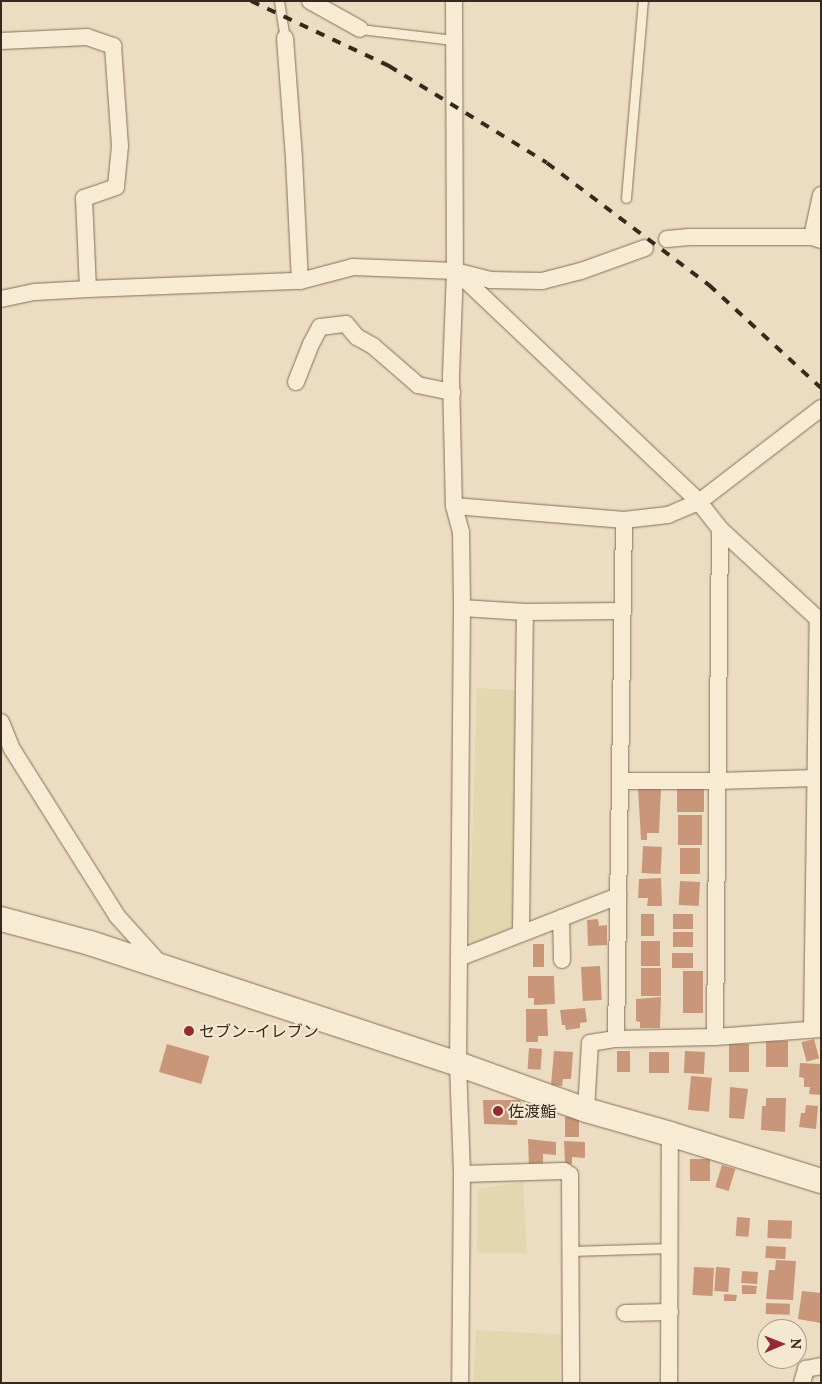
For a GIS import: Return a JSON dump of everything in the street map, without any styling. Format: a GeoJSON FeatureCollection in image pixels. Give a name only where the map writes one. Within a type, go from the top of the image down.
{"type":"FeatureCollection","features":[{"type":"Feature","properties":{"kind":"street"},"geometry":{"type":"LineString","coordinates":[[310,1],[360,28]]}},
{"type":"Feature","properties":{"kind":"street"},"geometry":{"type":"LineString","coordinates":[[454,1],[455,271],[452,392],[454,506],[461,532],[462,608],[458,1064],[462,1174],[460,1383]]}},
{"type":"Feature","properties":{"kind":"street"},"geometry":{"type":"LineString","coordinates":[[1,42],[87,37],[113,46],[120,154],[116,187],[84,198],[88,289]]}},
{"type":"Feature","properties":{"kind":"street"},"geometry":{"type":"LineString","coordinates":[[285,38],[294,159],[300,282]]}},
{"type":"Feature","properties":{"kind":"street"},"geometry":{"type":"LineString","coordinates":[[667,239],[689,237],[816,239],[821,195]]}},
{"type":"Feature","properties":{"kind":"street"},"geometry":{"type":"LineString","coordinates":[[1,299],[35,292],[300,282],[353,268],[455,271],[490,280],[542,281],[581,272],[645,248]]}},
{"type":"Feature","properties":{"kind":"street"},"geometry":{"type":"LineString","coordinates":[[455,271],[699,502],[720,529],[819,621],[816,778],[816,1029],[715,1037],[616,1038],[590,1043],[586,1110]]}},
{"type":"Feature","properties":{"kind":"street"},"geometry":{"type":"LineString","coordinates":[[296,382],[320,327],[346,324],[357,336],[373,346],[418,385],[452,392]]}},
{"type":"Feature","properties":{"kind":"street"},"geometry":{"type":"LineString","coordinates":[[454,506],[624,520],[668,515],[699,502],[821,408]]}},
{"type":"Feature","properties":{"kind":"street"},"geometry":{"type":"LineString","coordinates":[[616,1038],[621,611],[624,520]]}},
{"type":"Feature","properties":{"kind":"street"},"geometry":{"type":"LineString","coordinates":[[715,1037],[716,781],[720,529]]}},
{"type":"Feature","properties":{"kind":"street"},"geometry":{"type":"LineString","coordinates":[[462,608],[525,612],[621,611]]}},
{"type":"Feature","properties":{"kind":"street"},"geometry":{"type":"LineString","coordinates":[[520,933],[525,612]]}},
{"type":"Feature","properties":{"kind":"street"},"geometry":{"type":"LineString","coordinates":[[1,722],[12,749],[117,916],[163,968]]}},
{"type":"Feature","properties":{"kind":"street"},"geometry":{"type":"LineString","coordinates":[[620,781],[816,778]]}},
{"type":"Feature","properties":{"kind":"street"},"geometry":{"type":"LineString","coordinates":[[459,958],[618,896]]}},
{"type":"Feature","properties":{"kind":"street"},"geometry":{"type":"LineString","coordinates":[[561,918],[562,960]]}},
{"type":"Feature","properties":{"kind":"street"},"geometry":{"type":"LineString","coordinates":[[1,919],[90,943],[458,1064],[586,1110],[670,1134],[821,1182]]}},
{"type":"Feature","properties":{"kind":"street"},"geometry":{"type":"LineString","coordinates":[[669,1383],[670,1134]]}},
{"type":"Feature","properties":{"kind":"street"},"geometry":{"type":"LineString","coordinates":[[462,1174],[564,1171],[570,1175],[571,1383]]}},
{"type":"Feature","properties":{"kind":"street"},"geometry":{"type":"LineString","coordinates":[[625,1313],[670,1312]]}},
{"type":"Feature","properties":{"kind":"street"},"geometry":{"type":"LineString","coordinates":[[802,1383],[806,1369],[821,1366]]}},
{"type":"Feature","properties":{"kind":"lane"},"geometry":{"type":"LineString","coordinates":[[278,1],[285,38]]}},
{"type":"Feature","properties":{"kind":"lane"},"geometry":{"type":"LineString","coordinates":[[626,198],[643,1]]}},
{"type":"Feature","properties":{"kind":"lane"},"geometry":{"type":"LineString","coordinates":[[360,28],[454,40]]}},
{"type":"Feature","properties":{"kind":"lane"},"geometry":{"type":"LineString","coordinates":[[571,1250],[670,1248]]}},
{"type":"Feature","properties":{"kind":"shaded area"},"geometry":{"type":"Polygon","coordinates":[[[477,688],[517,690],[515,926],[473,944],[469,940],[477,688]]]}},
{"type":"Feature","properties":{"kind":"shaded area"},"geometry":{"type":"Polygon","coordinates":[[[523,1182],[527,1253],[477,1253],[478,1189],[523,1182]]]}},
{"type":"Feature","properties":{"kind":"shaded area"},"geometry":{"type":"Polygon","coordinates":[[[476,1330],[562,1335],[559,1383],[473,1383],[476,1330]]]}},
{"type":"Feature","properties":{"kind":"building"},"geometry":{"type":"Polygon","coordinates":[[[638,788],[661,788],[659,833],[647,833],[647,840],[641,840],[638,788]]]}},
{"type":"Feature","properties":{"kind":"building"},"geometry":{"type":"Polygon","coordinates":[[[677,788],[704,788],[704,812],[677,812],[677,788]]]}},
{"type":"Feature","properties":{"kind":"building"},"geometry":{"type":"Polygon","coordinates":[[[678,815],[702,815],[702,845],[678,845],[678,815]]]}},
{"type":"Feature","properties":{"kind":"building"},"geometry":{"type":"Polygon","coordinates":[[[643,846],[662,847],[661,874],[642,873],[643,846]]]}},
{"type":"Feature","properties":{"kind":"building"},"geometry":{"type":"Polygon","coordinates":[[[680,848],[700,848],[700,874],[680,874],[680,848]]]}},
{"type":"Feature","properties":{"kind":"building"},"geometry":{"type":"Polygon","coordinates":[[[661,878],[662,906],[647,906],[648,898],[638,898],[639,879],[661,878]]]}},
{"type":"Feature","properties":{"kind":"building"},"geometry":{"type":"Polygon","coordinates":[[[680,881],[700,882],[699,906],[679,905],[680,881]]]}},
{"type":"Feature","properties":{"kind":"building"},"geometry":{"type":"Polygon","coordinates":[[[641,914],[654,914],[654,936],[641,936],[641,914]]]}},
{"type":"Feature","properties":{"kind":"building"},"geometry":{"type":"Polygon","coordinates":[[[673,914],[693,914],[693,929],[673,929],[673,914]]]}},
{"type":"Feature","properties":{"kind":"building"},"geometry":{"type":"Polygon","coordinates":[[[598,919],[599,926],[607,925],[607,945],[588,946],[587,920],[598,919]]]}},
{"type":"Feature","properties":{"kind":"building"},"geometry":{"type":"Polygon","coordinates":[[[673,932],[693,932],[693,947],[673,947],[673,932]]]}},
{"type":"Feature","properties":{"kind":"building"},"geometry":{"type":"Polygon","coordinates":[[[641,941],[660,941],[660,966],[641,966],[641,941]]]}},
{"type":"Feature","properties":{"kind":"building"},"geometry":{"type":"Polygon","coordinates":[[[533,944],[544,944],[544,967],[533,967],[533,944]]]}},
{"type":"Feature","properties":{"kind":"building"},"geometry":{"type":"Polygon","coordinates":[[[672,953],[693,953],[693,968],[672,968],[672,953]]]}},
{"type":"Feature","properties":{"kind":"building"},"geometry":{"type":"Polygon","coordinates":[[[600,966],[602,1000],[583,1001],[581,967],[600,966]]]}},
{"type":"Feature","properties":{"kind":"building"},"geometry":{"type":"Polygon","coordinates":[[[641,968],[661,968],[661,996],[641,996],[641,968]]]}},
{"type":"Feature","properties":{"kind":"building"},"geometry":{"type":"Polygon","coordinates":[[[683,971],[703,971],[703,1013],[683,1013],[683,971]]]}},
{"type":"Feature","properties":{"kind":"building"},"geometry":{"type":"Polygon","coordinates":[[[528,976],[554,976],[555,1004],[534,1005],[534,998],[528,998],[528,976]]]}},
{"type":"Feature","properties":{"kind":"building"},"geometry":{"type":"Polygon","coordinates":[[[661,997],[660,1028],[640,1028],[640,1022],[636,1021],[636,999],[661,997]]]}},
{"type":"Feature","properties":{"kind":"building"},"geometry":{"type":"Polygon","coordinates":[[[585,1008],[587,1022],[580,1023],[580,1028],[566,1030],[565,1025],[562,1025],[560,1010],[585,1008]]]}},
{"type":"Feature","properties":{"kind":"building"},"geometry":{"type":"Polygon","coordinates":[[[526,1009],[547,1009],[548,1036],[538,1036],[538,1042],[526,1042],[526,1009]]]}},
{"type":"Feature","properties":{"kind":"building"},"geometry":{"type":"Polygon","coordinates":[[[814,1039],[819,1058],[807,1062],[801,1042],[814,1039]]]}},
{"type":"Feature","properties":{"kind":"building"},"geometry":{"type":"Polygon","coordinates":[[[766,1041],[788,1041],[788,1067],[766,1067],[766,1041]]]}},
{"type":"Feature","properties":{"kind":"building"},"geometry":{"type":"Polygon","coordinates":[[[167,1044],[209,1056],[201,1084],[159,1072],[167,1044]]]}},
{"type":"Feature","properties":{"kind":"building"},"geometry":{"type":"Polygon","coordinates":[[[729,1044],[749,1044],[749,1072],[729,1072],[729,1044]]]}},
{"type":"Feature","properties":{"kind":"building"},"geometry":{"type":"Polygon","coordinates":[[[529,1048],[542,1049],[541,1070],[528,1069],[529,1048]]]}},
{"type":"Feature","properties":{"kind":"building"},"geometry":{"type":"Polygon","coordinates":[[[554,1051],[573,1052],[571,1079],[563,1079],[562,1086],[551,1085],[554,1051]]]}},
{"type":"Feature","properties":{"kind":"building"},"geometry":{"type":"Polygon","coordinates":[[[617,1051],[630,1051],[630,1072],[617,1072],[617,1051]]]}},
{"type":"Feature","properties":{"kind":"building"},"geometry":{"type":"Polygon","coordinates":[[[685,1051],[705,1052],[704,1074],[684,1073],[685,1051]]]}},
{"type":"Feature","properties":{"kind":"building"},"geometry":{"type":"Polygon","coordinates":[[[649,1052],[669,1052],[669,1073],[649,1073],[649,1052]]]}},
{"type":"Feature","properties":{"kind":"building"},"geometry":{"type":"Polygon","coordinates":[[[800,1063],[821,1064],[821,1095],[809,1094],[810,1087],[804,1087],[804,1078],[799,1077],[800,1063]]]}},
{"type":"Feature","properties":{"kind":"building"},"geometry":{"type":"Polygon","coordinates":[[[691,1076],[712,1078],[709,1112],[688,1110],[691,1076]]]}},
{"type":"Feature","properties":{"kind":"building"},"geometry":{"type":"Polygon","coordinates":[[[730,1087],[748,1089],[744,1119],[729,1118],[730,1087]]]}},
{"type":"Feature","properties":{"kind":"building"},"geometry":{"type":"Polygon","coordinates":[[[766,1098],[786,1098],[785,1132],[761,1130],[762,1106],[766,1106],[766,1098]]]}},
{"type":"Feature","properties":{"kind":"building"},"geometry":{"type":"Polygon","coordinates":[[[483,1100],[520,1100],[522,1111],[518,1113],[517,1125],[484,1124],[483,1100]]]}},
{"type":"Feature","properties":{"kind":"building"},"geometry":{"type":"Polygon","coordinates":[[[806,1105],[818,1106],[816,1129],[799,1127],[801,1113],[805,1113],[806,1105]]]}},
{"type":"Feature","properties":{"kind":"building"},"geometry":{"type":"Polygon","coordinates":[[[565,1117],[579,1117],[579,1137],[565,1137],[565,1117]]]}},
{"type":"Feature","properties":{"kind":"building"},"geometry":{"type":"Polygon","coordinates":[[[528,1139],[556,1142],[556,1155],[543,1154],[543,1168],[529,1167],[528,1139]]]}},
{"type":"Feature","properties":{"kind":"building"},"geometry":{"type":"Polygon","coordinates":[[[564,1141],[585,1142],[585,1158],[572,1157],[572,1164],[565,1164],[564,1141]]]}},
{"type":"Feature","properties":{"kind":"building"},"geometry":{"type":"Polygon","coordinates":[[[690,1159],[710,1159],[710,1181],[690,1181],[690,1159]]]}},
{"type":"Feature","properties":{"kind":"building"},"geometry":{"type":"Polygon","coordinates":[[[722,1165],[735,1169],[729,1191],[715,1187],[722,1165]]]}},
{"type":"Feature","properties":{"kind":"building"},"geometry":{"type":"Polygon","coordinates":[[[737,1217],[750,1218],[749,1237],[736,1236],[737,1217]]]}},
{"type":"Feature","properties":{"kind":"building"},"geometry":{"type":"Polygon","coordinates":[[[768,1220],[792,1221],[791,1239],[767,1238],[768,1220]]]}},
{"type":"Feature","properties":{"kind":"building"},"geometry":{"type":"Polygon","coordinates":[[[766,1246],[786,1247],[785,1259],[765,1258],[766,1246]]]}},
{"type":"Feature","properties":{"kind":"building"},"geometry":{"type":"Polygon","coordinates":[[[776,1260],[796,1261],[793,1300],[766,1299],[769,1270],[775,1270],[776,1260]]]}},
{"type":"Feature","properties":{"kind":"building"},"geometry":{"type":"Polygon","coordinates":[[[694,1267],[714,1268],[713,1296],[693,1295],[694,1267]]]}},
{"type":"Feature","properties":{"kind":"building"},"geometry":{"type":"Polygon","coordinates":[[[716,1267],[730,1268],[728,1292],[714,1291],[716,1267]]]}},
{"type":"Feature","properties":{"kind":"building"},"geometry":{"type":"Polygon","coordinates":[[[742,1271],[758,1272],[757,1284],[741,1283],[742,1271]]]}},
{"type":"Feature","properties":{"kind":"building"},"geometry":{"type":"Polygon","coordinates":[[[742,1285],[757,1286],[756,1294],[742,1294],[742,1285]]]}},
{"type":"Feature","properties":{"kind":"building"},"geometry":{"type":"Polygon","coordinates":[[[802,1291],[821,1293],[821,1323],[807,1321],[807,1319],[798,1319],[802,1291]]]}},
{"type":"Feature","properties":{"kind":"building"},"geometry":{"type":"Polygon","coordinates":[[[724,1294],[737,1295],[736,1301],[724,1301],[724,1294]]]}},
{"type":"Feature","properties":{"kind":"building"},"geometry":{"type":"Polygon","coordinates":[[[766,1303],[790,1304],[790,1315],[766,1314],[766,1303]]]}},
{"type":"Feature","properties":{"kind":"railway"},"geometry":{"type":"LineString","coordinates":[[251,1],[389,66],[547,163],[709,285],[821,388]]}},
{"type":"Feature","properties":{"kind":"place","name":"セブン-イレブン"},"geometry":{"type":"Point","coordinates":[189,1031]}},
{"type":"Feature","properties":{"kind":"place","name":"佐渡鮨"},"geometry":{"type":"Point","coordinates":[498,1111]}}]}
